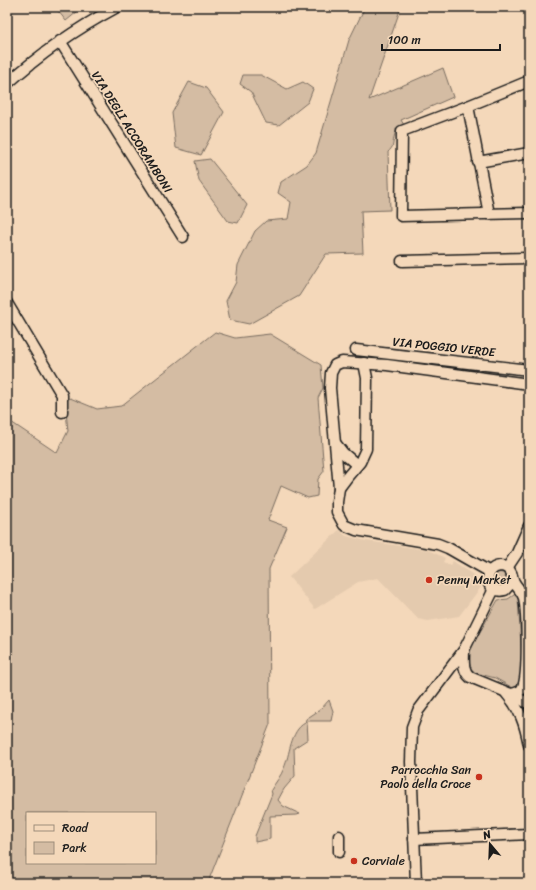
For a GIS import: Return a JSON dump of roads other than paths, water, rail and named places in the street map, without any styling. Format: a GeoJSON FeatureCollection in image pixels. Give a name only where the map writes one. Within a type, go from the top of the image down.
{"type":"FeatureCollection","features":[{"type":"Feature","properties":{"kind":"street"},"geometry":{"type":"LineString","coordinates":[[7,84],[40,55],[60,41],[81,27],[117,7]]}},
{"type":"Feature","properties":{"kind":"street","name":"VIA DEGLI ACCORAMBONI"},"geometry":{"type":"LineString","coordinates":[[60,41],[183,237]]}},
{"type":"Feature","properties":{"kind":"street"},"geometry":{"type":"LineString","coordinates":[[529,81],[402,131],[401,216],[529,213]]}},
{"type":"Feature","properties":{"kind":"street"},"geometry":{"type":"LineString","coordinates":[[468,106],[489,214]]}},
{"type":"Feature","properties":{"kind":"street"},"geometry":{"type":"LineString","coordinates":[[478,162],[529,153]]}},
{"type":"Feature","properties":{"kind":"street"},"geometry":{"type":"LineString","coordinates":[[402,261],[529,258]]}},
{"type":"Feature","properties":{"kind":"street"},"geometry":{"type":"LineString","coordinates":[[7,304],[62,395],[62,412]]}},
{"type":"Feature","properties":{"kind":"street","name":"VIA POGGIO VERDE"},"geometry":{"type":"LineString","coordinates":[[356,350],[529,370]]}},
{"type":"Feature","properties":{"kind":"street"},"geometry":{"type":"LineString","coordinates":[[490,572],[438,544],[362,532],[348,528],[342,523],[337,512],[339,488],[330,388],[332,370],[339,362],[364,363],[529,384]]}},
{"type":"Feature","properties":{"kind":"street"},"geometry":{"type":"LineString","coordinates":[[339,488],[357,465],[364,454],[367,445],[367,378],[364,363]]}},
{"type":"Feature","properties":{"kind":"street"},"geometry":{"type":"LineString","coordinates":[[336,444],[343,453],[357,465]]}},
{"type":"Feature","properties":{"kind":"street"},"geometry":{"type":"LineString","coordinates":[[508,568],[517,553],[529,526]]}},
{"type":"Feature","properties":{"kind":"street"},"geometry":{"type":"LineString","coordinates":[[508,693],[518,692],[522,689],[527,670],[528,653],[524,597],[513,581],[513,575],[508,568],[503,566],[498,567],[490,572],[488,581],[490,586],[500,591],[505,590],[513,581]]}},
{"type":"Feature","properties":{"kind":"street"},"geometry":{"type":"LineString","coordinates":[[416,883],[411,762],[413,722],[418,711],[464,650],[494,589]]}},
{"type":"Feature","properties":{"kind":"street"},"geometry":{"type":"LineString","coordinates":[[464,650],[464,666],[467,674],[474,679],[508,693],[529,704]]}},
{"type":"Feature","properties":{"kind":"street"},"geometry":{"type":"LineString","coordinates":[[508,693],[521,714],[529,745]]}},
{"type":"Feature","properties":{"kind":"street"},"geometry":{"type":"LineString","coordinates":[[529,738],[529,748]]}},
{"type":"Feature","properties":{"kind":"street"},"geometry":{"type":"LineString","coordinates":[[414,839],[529,834]]}},
{"type":"Feature","properties":{"kind":"street"},"geometry":{"type":"LineString","coordinates":[[339,836],[340,852]]}},
{"type":"Feature","properties":{"kind":"tunnel"},"geometry":{"type":"LineString","coordinates":[[527,673],[529,695]]}},
{"type":"Feature","properties":{"kind":"place","name":"Penny Market"},"geometry":{"type":"Point","coordinates":[429,580]}},
{"type":"Feature","properties":{"kind":"place","name":"Parrocchia San Paolo della Croce"},"geometry":{"type":"Point","coordinates":[479,777]}},
{"type":"Feature","properties":{"kind":"place","name":"Corviale"},"geometry":{"type":"Point","coordinates":[354,861]}}]}
